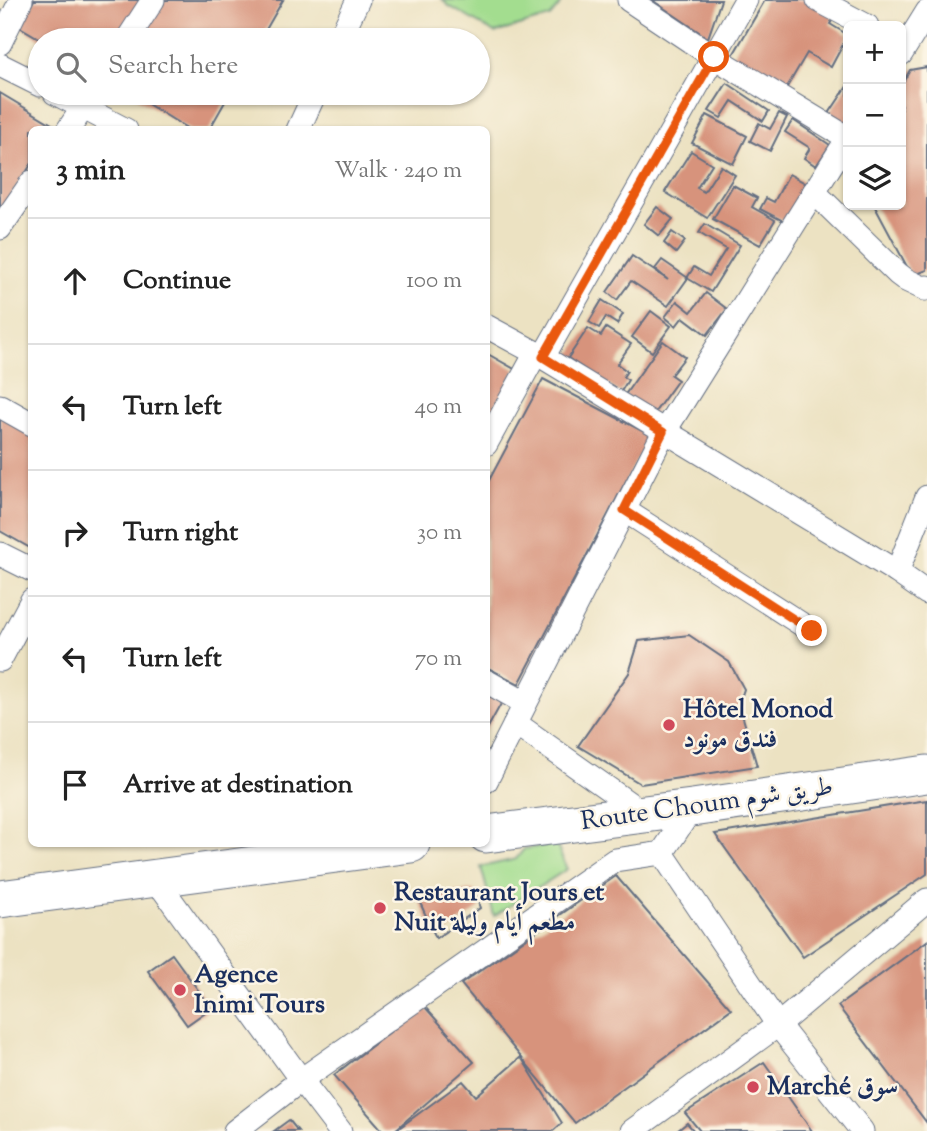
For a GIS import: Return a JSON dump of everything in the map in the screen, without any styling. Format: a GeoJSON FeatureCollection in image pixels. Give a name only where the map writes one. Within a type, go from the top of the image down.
{"type":"FeatureCollection","features":[{"type":"Feature","properties":{"kind":"highway","name":"Route Choum طريق شوم"},"geometry":{"type":"LineString","coordinates":[[490,833],[927,774]]}},
{"type":"Feature","properties":{"kind":"highway"},"geometry":{"type":"LineString","coordinates":[[0,899],[155,878],[276,852],[360,847]]}},
{"type":"Feature","properties":{"kind":"street"},"geometry":{"type":"LineString","coordinates":[[0,43],[22,0]]}},
{"type":"Feature","properties":{"kind":"street"},"geometry":{"type":"LineString","coordinates":[[135,28],[153,0]]}},
{"type":"Feature","properties":{"kind":"street"},"geometry":{"type":"LineString","coordinates":[[345,28],[358,0]]}},
{"type":"Feature","properties":{"kind":"street"},"geometry":{"type":"LineString","coordinates":[[629,0],[714,57],[843,135]]}},
{"type":"Feature","properties":{"kind":"street"},"geometry":{"type":"LineString","coordinates":[[490,437],[746,0]]}},
{"type":"Feature","properties":{"kind":"street"},"geometry":{"type":"LineString","coordinates":[[818,0],[857,21]]}},
{"type":"Feature","properties":{"kind":"street"},"geometry":{"type":"LineString","coordinates":[[906,43],[927,13]]}},
{"type":"Feature","properties":{"kind":"street"},"geometry":{"type":"LineString","coordinates":[[0,65],[28,79]]}},
{"type":"Feature","properties":{"kind":"street"},"geometry":{"type":"LineString","coordinates":[[71,126],[86,105]]}},
{"type":"Feature","properties":{"kind":"street"},"geometry":{"type":"LineString","coordinates":[[95,105],[121,126]]}},
{"type":"Feature","properties":{"kind":"street"},"geometry":{"type":"LineString","coordinates":[[301,126],[310,105]]}},
{"type":"Feature","properties":{"kind":"street"},"geometry":{"type":"LineString","coordinates":[[490,772],[663,432],[843,146]]}},
{"type":"Feature","properties":{"kind":"street"},"geometry":{"type":"LineString","coordinates":[[0,228],[28,189]]}},
{"type":"Feature","properties":{"kind":"street"},"geometry":{"type":"LineString","coordinates":[[814,192],[898,275],[927,288]]}},
{"type":"Feature","properties":{"kind":"street"},"geometry":{"type":"LineString","coordinates":[[490,328],[539,355],[897,572],[927,593]]}},
{"type":"Feature","properties":{"kind":"street"},"geometry":{"type":"LineString","coordinates":[[0,407],[28,422]]}},
{"type":"Feature","properties":{"kind":"street"},"geometry":{"type":"LineString","coordinates":[[897,572],[927,497]]}},
{"type":"Feature","properties":{"kind":"street"},"geometry":{"type":"LineString","coordinates":[[624,510],[812,631]]}},
{"type":"Feature","properties":{"kind":"street"},"geometry":{"type":"LineString","coordinates":[[0,554],[28,568]]}},
{"type":"Feature","properties":{"kind":"street"},"geometry":{"type":"LineString","coordinates":[[0,660],[28,608]]}},
{"type":"Feature","properties":{"kind":"street"},"geometry":{"type":"LineString","coordinates":[[490,685],[520,713],[644,814]]}},
{"type":"Feature","properties":{"kind":"street"},"geometry":{"type":"LineString","coordinates":[[235,1131],[301,1080],[615,860],[662,853],[692,808]]}},
{"type":"Feature","properties":{"kind":"street"},"geometry":{"type":"LineString","coordinates":[[662,853],[778,1025],[862,1131]]}},
{"type":"Feature","properties":{"kind":"street"},"geometry":{"type":"LineString","coordinates":[[155,878],[340,1131]]}},
{"type":"Feature","properties":{"kind":"street"},"geometry":{"type":"LineString","coordinates":[[632,1131],[778,1025],[927,900]]}},
{"type":"Feature","properties":{"kind":"green space"},"geometry":{"type":"Polygon","coordinates":[[[442,0],[564,0],[550,17],[495,33],[442,0]]]}},
{"type":"Feature","properties":{"kind":"green space"},"geometry":{"type":"Polygon","coordinates":[[[556,844],[567,869],[494,916],[481,867],[516,859],[524,849],[556,844]]]}},
{"type":"Feature","properties":{"kind":"building"},"geometry":{"type":"Polygon","coordinates":[[[34,0],[144,0],[127,28],[28,28],[28,32],[20,27],[34,0]]]}},
{"type":"Feature","properties":{"kind":"building"},"geometry":{"type":"Polygon","coordinates":[[[165,0],[283,0],[267,28],[147,28],[165,0]]]}},
{"type":"Feature","properties":{"kind":"building"},"geometry":{"type":"Polygon","coordinates":[[[652,0],[721,0],[708,38],[652,0]]]}},
{"type":"Feature","properties":{"kind":"building"},"geometry":{"type":"Polygon","coordinates":[[[765,0],[806,0],[834,17],[830,24],[843,32],[843,44],[831,67],[807,53],[783,94],[729,62],[765,0]]]}},
{"type":"Feature","properties":{"kind":"building"},"geometry":{"type":"Polygon","coordinates":[[[927,67],[927,270],[912,276],[877,210],[906,210],[906,77],[910,70],[927,67]]]}},
{"type":"Feature","properties":{"kind":"building"},"geometry":{"type":"Polygon","coordinates":[[[727,83],[769,111],[763,121],[732,101],[721,118],[709,111],[727,83]]]}},
{"type":"Feature","properties":{"kind":"building"},"geometry":{"type":"Polygon","coordinates":[[[843,92],[843,128],[826,118],[843,92]]]}},
{"type":"Feature","properties":{"kind":"building"},"geometry":{"type":"Polygon","coordinates":[[[0,93],[55,126],[28,126],[28,169],[0,213],[0,93]]]}},
{"type":"Feature","properties":{"kind":"building"},"geometry":{"type":"Polygon","coordinates":[[[149,105],[223,105],[211,126],[184,126],[149,105]]]}},
{"type":"Feature","properties":{"kind":"building"},"geometry":{"type":"Polygon","coordinates":[[[779,113],[787,117],[770,151],[750,141],[759,123],[770,129],[779,113]]]}},
{"type":"Feature","properties":{"kind":"building"},"geometry":{"type":"Polygon","coordinates":[[[707,115],[747,136],[733,164],[692,143],[707,115]]]}},
{"type":"Feature","properties":{"kind":"building"},"geometry":{"type":"Polygon","coordinates":[[[793,120],[830,145],[816,166],[804,158],[810,148],[785,132],[793,120]]]}},
{"type":"Feature","properties":{"kind":"building"},"geometry":{"type":"Polygon","coordinates":[[[691,151],[712,164],[697,188],[704,192],[721,166],[735,175],[707,218],[665,192],[691,151]]]}},
{"type":"Feature","properties":{"kind":"building"},"geometry":{"type":"Polygon","coordinates":[[[789,174],[805,183],[785,222],[760,209],[766,198],[774,202],[789,174]]]}},
{"type":"Feature","properties":{"kind":"building"},"geometry":{"type":"Polygon","coordinates":[[[733,185],[757,198],[752,207],[775,220],[760,245],[713,219],[733,185]]]}},
{"type":"Feature","properties":{"kind":"building"},"geometry":{"type":"Polygon","coordinates":[[[657,207],[673,219],[659,236],[644,224],[657,207]]]}},
{"type":"Feature","properties":{"kind":"building"},"geometry":{"type":"Polygon","coordinates":[[[705,224],[740,245],[711,292],[687,278],[694,267],[709,276],[726,249],[699,233],[705,224]]]}},
{"type":"Feature","properties":{"kind":"building"},"geometry":{"type":"Polygon","coordinates":[[[672,232],[685,241],[676,253],[664,243],[672,232]]]}},
{"type":"Feature","properties":{"kind":"building"},"geometry":{"type":"Polygon","coordinates":[[[632,256],[668,280],[655,269],[662,260],[688,278],[668,306],[631,281],[617,300],[607,292],[632,256]]]}},
{"type":"Feature","properties":{"kind":"building"},"geometry":{"type":"Polygon","coordinates":[[[706,293],[727,309],[707,335],[683,317],[676,326],[665,317],[677,301],[691,312],[706,293]]]}},
{"type":"Feature","properties":{"kind":"building"},"geometry":{"type":"Polygon","coordinates":[[[602,300],[623,314],[617,324],[606,317],[599,328],[589,322],[602,300]]]}},
{"type":"Feature","properties":{"kind":"building"},"geometry":{"type":"Polygon","coordinates":[[[651,311],[671,326],[652,352],[632,337],[651,311]]]}},
{"type":"Feature","properties":{"kind":"building"},"geometry":{"type":"Polygon","coordinates":[[[588,328],[601,336],[606,328],[631,344],[617,364],[627,371],[623,377],[628,380],[620,393],[568,358],[588,328]]]}},
{"type":"Feature","properties":{"kind":"building"},"geometry":{"type":"Polygon","coordinates":[[[663,341],[685,357],[671,375],[678,380],[652,416],[624,396],[663,341]]]}},
{"type":"Feature","properties":{"kind":"building"},"geometry":{"type":"Polygon","coordinates":[[[490,355],[516,370],[490,416],[490,355]]]}},
{"type":"Feature","properties":{"kind":"building"},"geometry":{"type":"Polygon","coordinates":[[[543,379],[650,435],[519,684],[490,669],[490,478],[543,379]]]}},
{"type":"Feature","properties":{"kind":"building"},"geometry":{"type":"Polygon","coordinates":[[[0,415],[28,430],[28,547],[0,531],[0,415]]]}},
{"type":"Feature","properties":{"kind":"building","name":"Hôtel Monod فندق مونود"},"geometry":{"type":"Polygon","coordinates":[[[689,635],[729,662],[744,689],[739,704],[757,766],[641,784],[578,746],[629,673],[639,641],[689,635]]]}},
{"type":"Feature","properties":{"kind":"building"},"geometry":{"type":"Polygon","coordinates":[[[490,696],[502,702],[490,724],[490,696]]]}},
{"type":"Feature","properties":{"kind":"building"},"geometry":{"type":"Polygon","coordinates":[[[927,800],[927,874],[803,957],[715,834],[927,800]]]}},
{"type":"Feature","properties":{"kind":"building"},"geometry":{"type":"Polygon","coordinates":[[[616,876],[731,1009],[575,1123],[461,984],[616,876]]]}},
{"type":"Feature","properties":{"kind":"building"},"geometry":{"type":"Polygon","coordinates":[[[474,890],[480,908],[436,938],[417,896],[474,890]]]}},
{"type":"Feature","properties":{"kind":"building"},"geometry":{"type":"Polygon","coordinates":[[[927,941],[927,1123],[838,1006],[927,941]]]}},
{"type":"Feature","properties":{"kind":"building","name":"Agence Inimi Tours"},"geometry":{"type":"Polygon","coordinates":[[[172,954],[211,1008],[187,1025],[148,971],[172,954]]]}},
{"type":"Feature","properties":{"kind":"building"},"geometry":{"type":"Polygon","coordinates":[[[424,1006],[474,1062],[394,1131],[383,1131],[334,1075],[424,1006]]]}},
{"type":"Feature","properties":{"kind":"building"},"geometry":{"type":"Polygon","coordinates":[[[521,1057],[562,1123],[553,1131],[395,1131],[463,1081],[476,1096],[521,1057]]]}},
{"type":"Feature","properties":{"kind":"building","name":"Marché سوق"},"geometry":{"type":"Polygon","coordinates":[[[764,1062],[812,1131],[700,1131],[685,1113],[764,1062]]]}},
{"type":"Feature","properties":{"kind":"building"},"geometry":{"type":"Polygon","coordinates":[[[289,1120],[298,1131],[274,1131],[289,1120]]]}},
{"type":"Feature","properties":{"kind":"building"},"geometry":{"type":"Polygon","coordinates":[[[687,1123],[694,1131],[677,1131],[687,1123]]]}},
{"type":"Feature","properties":{"kind":"place","name":"Hôtel Monod فندق مونود"},"geometry":{"type":"Point","coordinates":[669,725]}},
{"type":"Feature","properties":{"kind":"place","name":"Restaurant Jours et Nuit مطعم أيام وليلة"},"geometry":{"type":"Point","coordinates":[380,908]}},
{"type":"Feature","properties":{"kind":"place","name":"Agence Inimi Tours"},"geometry":{"type":"Point","coordinates":[180,990]}},
{"type":"Feature","properties":{"kind":"place","name":"Marché سوق"},"geometry":{"type":"Point","coordinates":[753,1087]}},
{"type":"Feature","properties":{"kind":"route"},"geometry":{"type":"LineString","coordinates":[[714,57],[543,357],[663,432],[624,510],[812,631]]}}]}
